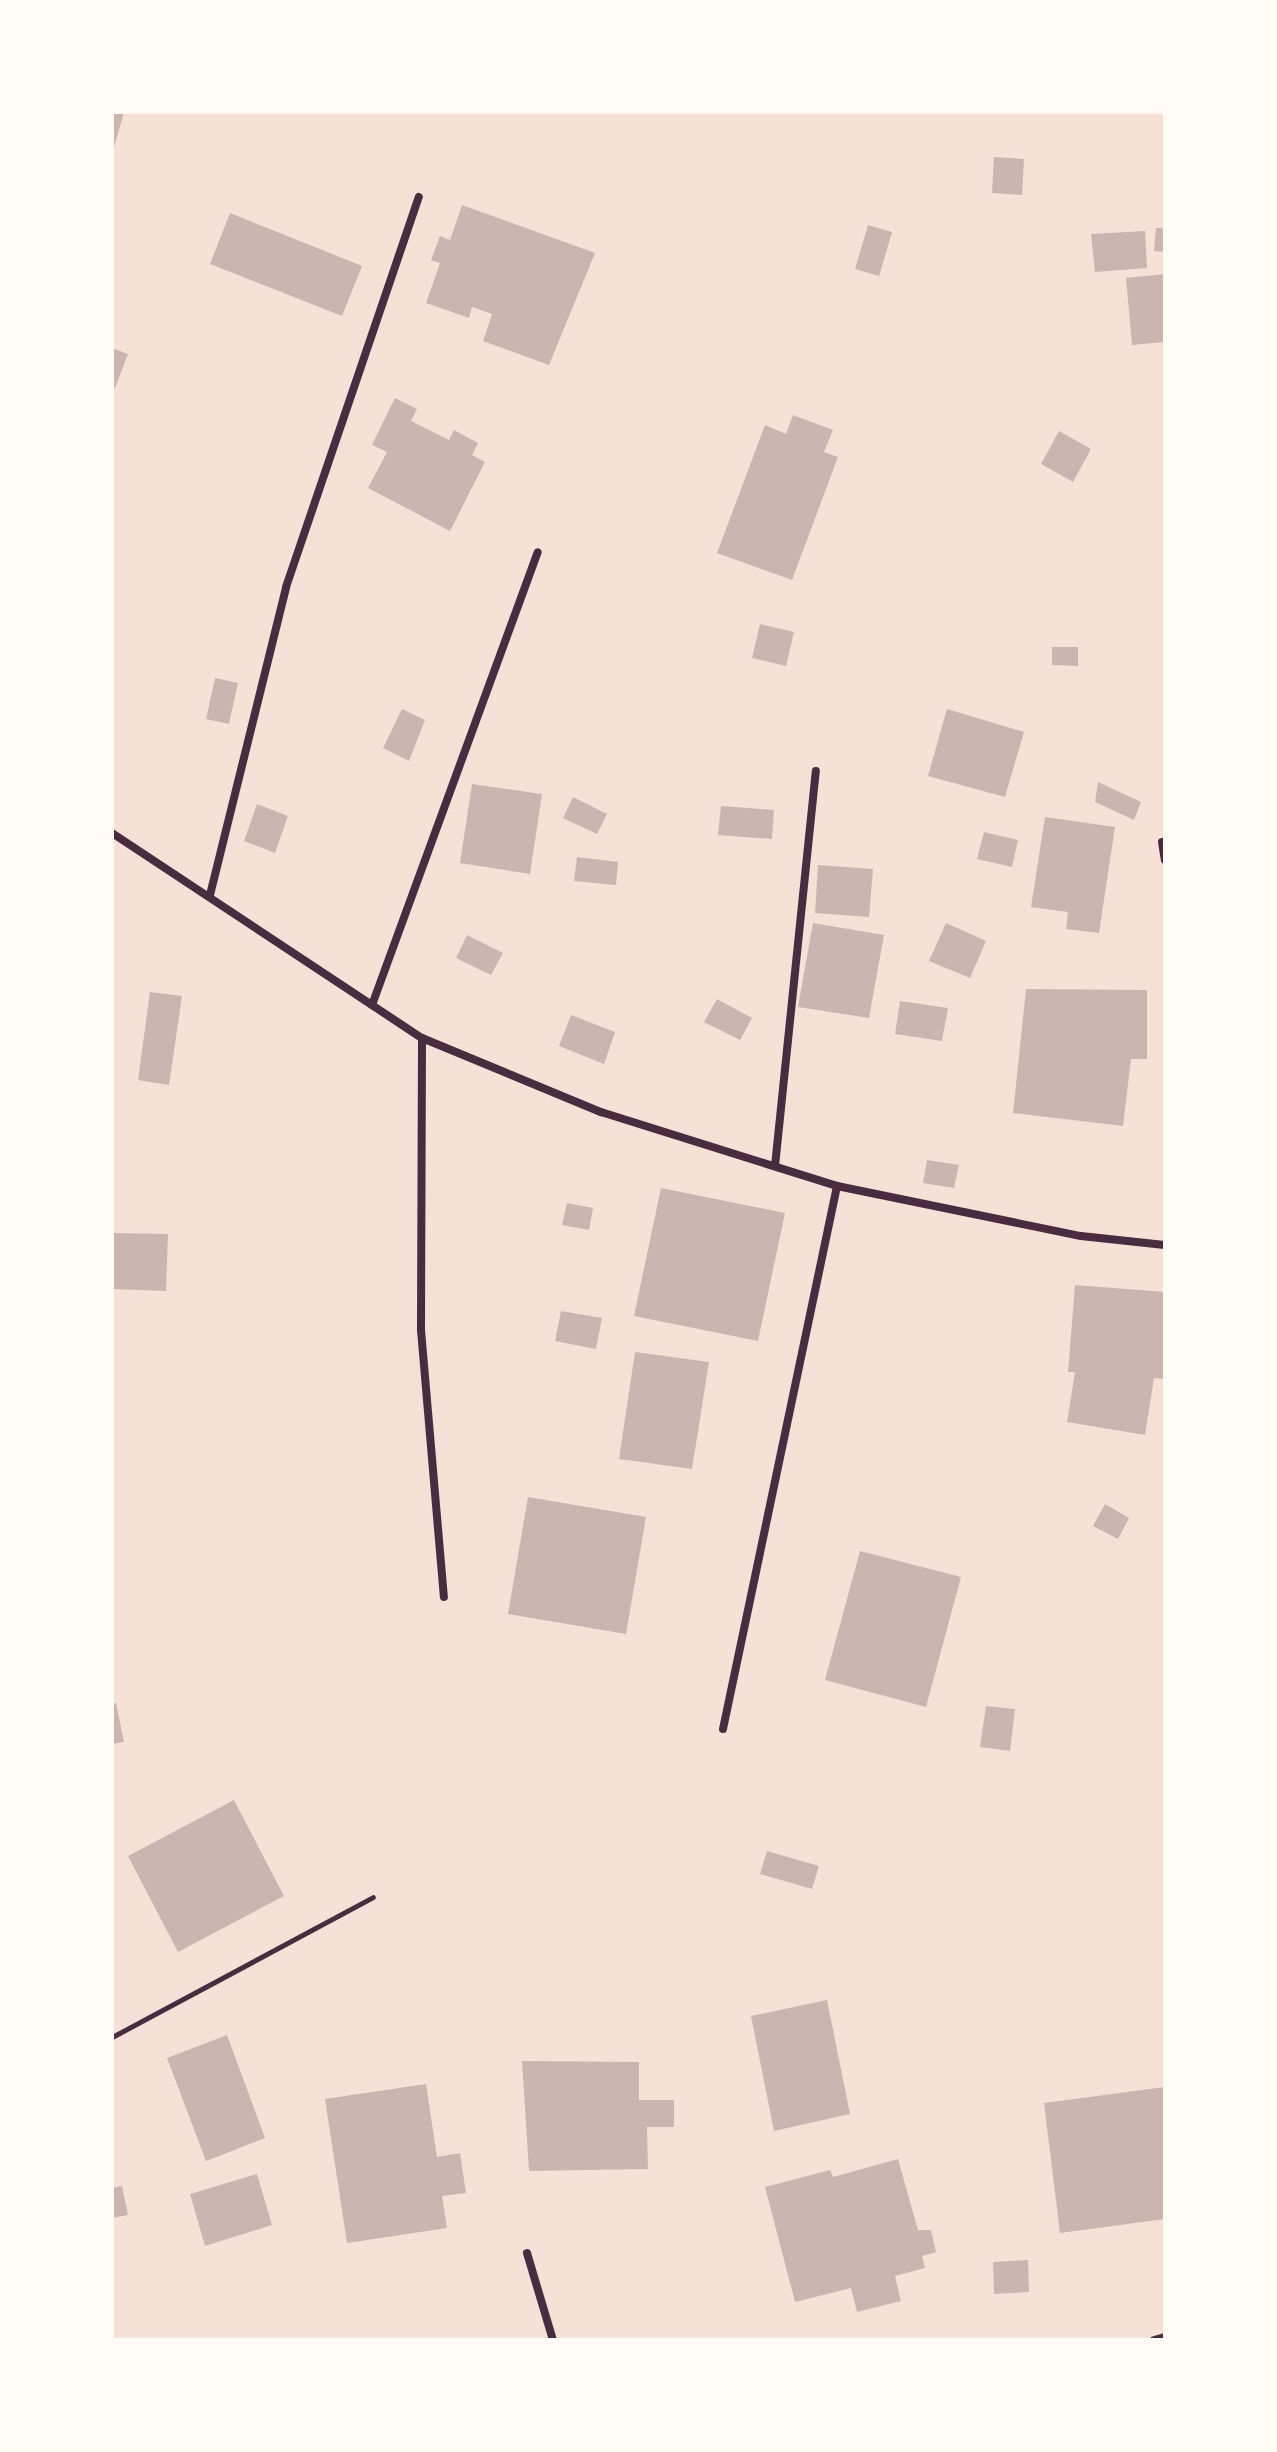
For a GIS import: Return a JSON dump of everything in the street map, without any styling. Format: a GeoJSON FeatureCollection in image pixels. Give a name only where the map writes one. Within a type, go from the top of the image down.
{"type":"FeatureCollection","features":[{"type":"Feature","properties":{"kind":"street"},"geometry":{"type":"LineString","coordinates":[[210,895],[286,587],[419,197]]}},
{"type":"Feature","properties":{"kind":"street"},"geometry":{"type":"LineString","coordinates":[[372,1005],[538,552]]}},
{"type":"Feature","properties":{"kind":"street"},"geometry":{"type":"LineString","coordinates":[[775,1166],[816,771]]}},
{"type":"Feature","properties":{"kind":"street"},"geometry":{"type":"LineString","coordinates":[[112,833],[422,1038],[601,1112],[837,1186],[1081,1236],[1165,1245]]}},
{"type":"Feature","properties":{"kind":"street"},"geometry":{"type":"LineString","coordinates":[[1162,842],[1165,860]]}},
{"type":"Feature","properties":{"kind":"street"},"geometry":{"type":"LineString","coordinates":[[422,1038],[421,1330],[444,1597]]}},
{"type":"Feature","properties":{"kind":"street"},"geometry":{"type":"LineString","coordinates":[[723,1729],[837,1186]]}},
{"type":"Feature","properties":{"kind":"street"},"geometry":{"type":"LineString","coordinates":[[527,2253],[553,2340]]}},
{"type":"Feature","properties":{"kind":"street"},"geometry":{"type":"LineString","coordinates":[[1154,2340],[1165,2337]]}},
{"type":"Feature","properties":{"kind":"path"},"geometry":{"type":"LineString","coordinates":[[112,2037],[373,1897]]}},
{"type":"Feature","properties":{"kind":"building"},"geometry":{"type":"Polygon","coordinates":[[[112,112],[124,112],[113,151],[112,151],[112,112]]]}},
{"type":"Feature","properties":{"kind":"building"},"geometry":{"type":"Polygon","coordinates":[[[994,157],[1024,159],[1022,195],[992,193],[994,157]]]}},
{"type":"Feature","properties":{"kind":"building"},"geometry":{"type":"Polygon","coordinates":[[[462,205],[595,253],[549,365],[483,341],[492,314],[472,307],[469,318],[426,303],[440,263],[431,260],[440,236],[450,240],[462,205]]]}},
{"type":"Feature","properties":{"kind":"building"},"geometry":{"type":"Polygon","coordinates":[[[230,213],[362,266],[342,316],[210,264],[230,213]]]}},
{"type":"Feature","properties":{"kind":"building"},"geometry":{"type":"Polygon","coordinates":[[[868,225],[892,232],[879,276],[855,269],[868,225]]]}},
{"type":"Feature","properties":{"kind":"building"},"geometry":{"type":"Polygon","coordinates":[[[1156,228],[1165,228],[1165,252],[1154,251],[1156,228]]]}},
{"type":"Feature","properties":{"kind":"building"},"geometry":{"type":"Polygon","coordinates":[[[1145,231],[1147,268],[1095,272],[1091,234],[1145,231]]]}},
{"type":"Feature","properties":{"kind":"building"},"geometry":{"type":"Polygon","coordinates":[[[1165,274],[1165,342],[1132,345],[1126,278],[1165,274]]]}},
{"type":"Feature","properties":{"kind":"building"},"geometry":{"type":"Polygon","coordinates":[[[112,348],[128,354],[115,388],[112,387],[112,348]]]}},
{"type":"Feature","properties":{"kind":"building"},"geometry":{"type":"Polygon","coordinates":[[[395,398],[417,409],[411,421],[449,440],[454,430],[478,443],[472,455],[485,462],[450,531],[368,488],[387,452],[372,445],[395,398]]]}},
{"type":"Feature","properties":{"kind":"building"},"geometry":{"type":"Polygon","coordinates":[[[793,415],[833,430],[824,452],[838,457],[792,580],[717,553],[765,425],[786,434],[793,415]]]}},
{"type":"Feature","properties":{"kind":"building"},"geometry":{"type":"Polygon","coordinates":[[[1059,431],[1091,449],[1073,482],[1041,464],[1059,431]]]}},
{"type":"Feature","properties":{"kind":"building"},"geometry":{"type":"Polygon","coordinates":[[[760,624],[794,632],[786,666],[752,658],[760,624]]]}},
{"type":"Feature","properties":{"kind":"building"},"geometry":{"type":"Polygon","coordinates":[[[1052,647],[1078,647],[1078,666],[1052,665],[1052,647]]]}},
{"type":"Feature","properties":{"kind":"building"},"geometry":{"type":"Polygon","coordinates":[[[215,678],[238,683],[229,724],[206,719],[215,678]]]}},
{"type":"Feature","properties":{"kind":"building"},"geometry":{"type":"Polygon","coordinates":[[[402,709],[425,720],[409,761],[383,748],[402,709]]]}},
{"type":"Feature","properties":{"kind":"building"},"geometry":{"type":"Polygon","coordinates":[[[947,709],[1024,732],[1005,797],[928,776],[947,709]]]}},
{"type":"Feature","properties":{"kind":"building"},"geometry":{"type":"Polygon","coordinates":[[[1098,782],[1141,802],[1134,820],[1095,802],[1098,782]]]}},
{"type":"Feature","properties":{"kind":"building"},"geometry":{"type":"Polygon","coordinates":[[[472,784],[542,794],[530,874],[460,863],[472,784]]]}},
{"type":"Feature","properties":{"kind":"building"},"geometry":{"type":"Polygon","coordinates":[[[573,797],[607,814],[597,834],[563,818],[573,797]]]}},
{"type":"Feature","properties":{"kind":"building"},"geometry":{"type":"Polygon","coordinates":[[[257,804],[288,816],[275,853],[244,841],[257,804]]]}},
{"type":"Feature","properties":{"kind":"building"},"geometry":{"type":"Polygon","coordinates":[[[721,806],[774,810],[772,839],[718,835],[721,806]]]}},
{"type":"Feature","properties":{"kind":"building"},"geometry":{"type":"Polygon","coordinates":[[[1045,817],[1115,827],[1099,933],[1066,929],[1068,912],[1031,907],[1045,817]]]}},
{"type":"Feature","properties":{"kind":"building"},"geometry":{"type":"Polygon","coordinates":[[[984,832],[1018,840],[1012,867],[977,859],[984,832]]]}},
{"type":"Feature","properties":{"kind":"building"},"geometry":{"type":"Polygon","coordinates":[[[577,857],[618,862],[616,885],[574,881],[577,857]]]}},
{"type":"Feature","properties":{"kind":"building"},"geometry":{"type":"Polygon","coordinates":[[[818,865],[873,869],[869,917],[815,913],[818,865]]]}},
{"type":"Feature","properties":{"kind":"building"},"geometry":{"type":"Polygon","coordinates":[[[813,923],[884,935],[869,1018],[798,1007],[813,923]]]}},
{"type":"Feature","properties":{"kind":"building"},"geometry":{"type":"Polygon","coordinates":[[[946,923],[986,941],[970,978],[929,961],[946,923]]]}},
{"type":"Feature","properties":{"kind":"building"},"geometry":{"type":"Polygon","coordinates":[[[467,935],[503,953],[491,975],[456,958],[467,935]]]}},
{"type":"Feature","properties":{"kind":"building"},"geometry":{"type":"Polygon","coordinates":[[[1026,989],[1147,990],[1147,1059],[1131,1059],[1123,1126],[1013,1113],[1026,989]]]}},
{"type":"Feature","properties":{"kind":"building"},"geometry":{"type":"Polygon","coordinates":[[[150,992],[182,996],[169,1085],[138,1080],[150,992]]]}},
{"type":"Feature","properties":{"kind":"building"},"geometry":{"type":"Polygon","coordinates":[[[717,999],[752,1018],[740,1040],[704,1022],[717,999]]]}},
{"type":"Feature","properties":{"kind":"building"},"geometry":{"type":"Polygon","coordinates":[[[900,1001],[948,1008],[942,1041],[895,1034],[900,1001]]]}},
{"type":"Feature","properties":{"kind":"building"},"geometry":{"type":"Polygon","coordinates":[[[571,1015],[615,1032],[604,1064],[559,1046],[571,1015]]]}},
{"type":"Feature","properties":{"kind":"building"},"geometry":{"type":"Polygon","coordinates":[[[927,1160],[959,1165],[954,1188],[923,1183],[927,1160]]]}},
{"type":"Feature","properties":{"kind":"building"},"geometry":{"type":"Polygon","coordinates":[[[661,1188],[785,1213],[758,1341],[634,1316],[661,1188]]]}},
{"type":"Feature","properties":{"kind":"building"},"geometry":{"type":"Polygon","coordinates":[[[567,1203],[593,1208],[589,1230],[562,1225],[567,1203]]]}},
{"type":"Feature","properties":{"kind":"building"},"geometry":{"type":"Polygon","coordinates":[[[112,1233],[168,1234],[166,1291],[112,1289],[112,1233]]]}},
{"type":"Feature","properties":{"kind":"building"},"geometry":{"type":"Polygon","coordinates":[[[1075,1285],[1165,1292],[1165,1379],[1154,1378],[1145,1435],[1067,1422],[1075,1372],[1068,1372],[1075,1285]]]}},
{"type":"Feature","properties":{"kind":"building"},"geometry":{"type":"Polygon","coordinates":[[[561,1311],[602,1318],[596,1349],[555,1341],[561,1311]]]}},
{"type":"Feature","properties":{"kind":"building"},"geometry":{"type":"Polygon","coordinates":[[[635,1352],[709,1362],[692,1469],[619,1459],[635,1352]]]}},
{"type":"Feature","properties":{"kind":"building"},"geometry":{"type":"Polygon","coordinates":[[[528,1497],[646,1517],[626,1634],[508,1614],[528,1497]]]}},
{"type":"Feature","properties":{"kind":"building"},"geometry":{"type":"Polygon","coordinates":[[[1105,1504],[1129,1518],[1118,1539],[1093,1526],[1105,1504]]]}},
{"type":"Feature","properties":{"kind":"building"},"geometry":{"type":"Polygon","coordinates":[[[860,1551],[961,1577],[926,1707],[825,1680],[860,1551]]]}},
{"type":"Feature","properties":{"kind":"building"},"geometry":{"type":"Polygon","coordinates":[[[116,1703],[124,1742],[112,1744],[112,1704],[116,1703]]]}},
{"type":"Feature","properties":{"kind":"building"},"geometry":{"type":"Polygon","coordinates":[[[986,1706],[1015,1709],[1010,1751],[980,1747],[986,1706]]]}},
{"type":"Feature","properties":{"kind":"building"},"geometry":{"type":"Polygon","coordinates":[[[234,1800],[284,1896],[178,1952],[128,1856],[234,1800]]]}},
{"type":"Feature","properties":{"kind":"building"},"geometry":{"type":"Polygon","coordinates":[[[767,1851],[819,1866],[812,1889],[760,1874],[767,1851]]]}},
{"type":"Feature","properties":{"kind":"building"},"geometry":{"type":"Polygon","coordinates":[[[827,2000],[850,2114],[774,2131],[751,2016],[827,2000]]]}},
{"type":"Feature","properties":{"kind":"building"},"geometry":{"type":"Polygon","coordinates":[[[227,2035],[265,2138],[206,2161],[167,2058],[227,2035]]]}},
{"type":"Feature","properties":{"kind":"building"},"geometry":{"type":"Polygon","coordinates":[[[522,2061],[639,2062],[639,2100],[674,2100],[674,2127],[647,2127],[648,2169],[529,2171],[522,2061]]]}},
{"type":"Feature","properties":{"kind":"building"},"geometry":{"type":"Polygon","coordinates":[[[426,2084],[437,2157],[460,2153],[466,2193],[442,2196],[447,2228],[347,2243],[325,2099],[426,2084]]]}},
{"type":"Feature","properties":{"kind":"building"},"geometry":{"type":"Polygon","coordinates":[[[1165,2087],[1165,2219],[1060,2233],[1044,2103],[1165,2087]]]}},
{"type":"Feature","properties":{"kind":"building"},"geometry":{"type":"Polygon","coordinates":[[[898,2159],[918,2230],[931,2230],[936,2252],[922,2256],[925,2268],[895,2276],[901,2301],[857,2312],[851,2288],[795,2302],[765,2187],[830,2170],[833,2177],[898,2159]]]}},
{"type":"Feature","properties":{"kind":"building"},"geometry":{"type":"Polygon","coordinates":[[[257,2174],[272,2225],[205,2246],[190,2194],[257,2174]]]}},
{"type":"Feature","properties":{"kind":"building"},"geometry":{"type":"Polygon","coordinates":[[[122,2186],[128,2215],[112,2218],[112,2188],[122,2186]]]}},
{"type":"Feature","properties":{"kind":"building"},"geometry":{"type":"Polygon","coordinates":[[[1028,2260],[1029,2292],[994,2294],[993,2262],[1028,2260]]]}}]}
